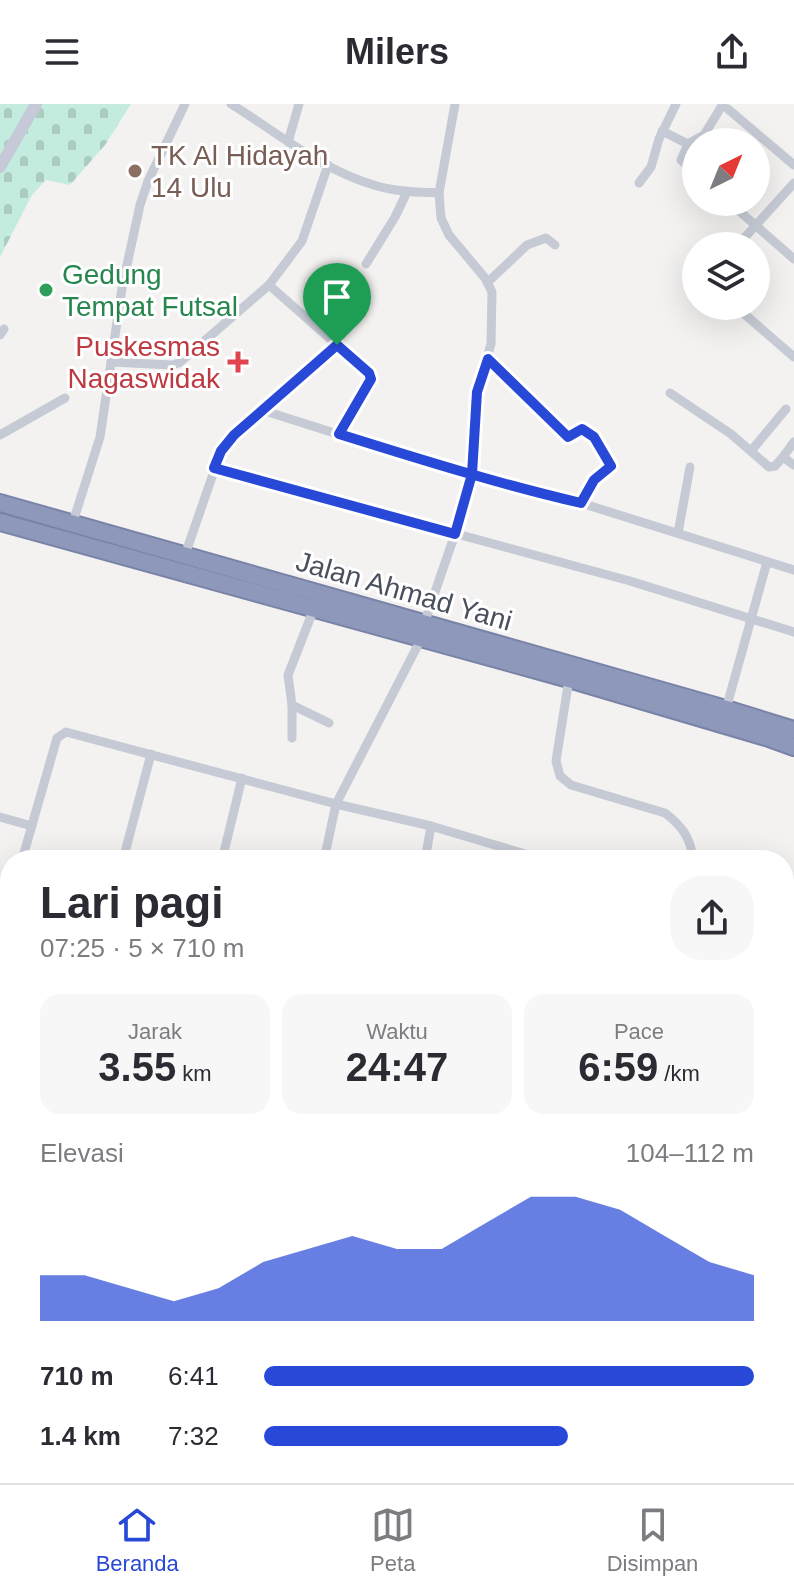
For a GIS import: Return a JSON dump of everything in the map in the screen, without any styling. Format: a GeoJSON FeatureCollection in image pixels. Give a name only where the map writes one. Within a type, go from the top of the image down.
{"type":"FeatureCollection","features":[{"type":"Feature","properties":{"kind":"highway","name":"Jalan Ahmad Yani"},"geometry":{"type":"LineString","coordinates":[[0,503],[185,555],[569,679],[794,747]]}},
{"type":"Feature","properties":{"kind":"highway","name":"Jalan Ahmad Yani"},"geometry":{"type":"LineString","coordinates":[[0,522],[313,611],[422,632],[726,709],[794,730]]}},
{"type":"Feature","properties":{"kind":"street"},"geometry":{"type":"LineString","coordinates":[[0,167],[36,104]]}},
{"type":"Feature","properties":{"kind":"street"},"geometry":{"type":"LineString","coordinates":[[73,522],[100,437],[122,288],[140,205],[148,181],[185,104]]}},
{"type":"Feature","properties":{"kind":"street"},"geometry":{"type":"LineString","coordinates":[[231,104],[288,142],[367,183],[407,192],[439,193]]}},
{"type":"Feature","properties":{"kind":"street"},"geometry":{"type":"LineString","coordinates":[[288,142],[299,104]]}},
{"type":"Feature","properties":{"kind":"street"},"geometry":{"type":"LineString","coordinates":[[326,850],[336,804],[422,632],[472,474],[477,392],[488,359],[492,292],[488,282],[443,227],[439,193],[455,104]]}},
{"type":"Feature","properties":{"kind":"street"},"geometry":{"type":"LineString","coordinates":[[639,183],[651,167],[662,131],[676,104]]}},
{"type":"Feature","properties":{"kind":"street"},"geometry":{"type":"LineString","coordinates":[[709,128],[725,106],[794,165]]}},
{"type":"Feature","properties":{"kind":"street"},"geometry":{"type":"LineString","coordinates":[[662,131],[682,141]]}},
{"type":"Feature","properties":{"kind":"street"},"geometry":{"type":"LineString","coordinates":[[111,362],[179,363],[269,285],[302,241],[328,165]]}},
{"type":"Feature","properties":{"kind":"street"},"geometry":{"type":"LineString","coordinates":[[750,232],[794,183]]}},
{"type":"Feature","properties":{"kind":"street"},"geometry":{"type":"LineString","coordinates":[[366,264],[407,192]]}},
{"type":"Feature","properties":{"kind":"street"},"geometry":{"type":"LineString","coordinates":[[745,216],[794,259]]}},
{"type":"Feature","properties":{"kind":"street"},"geometry":{"type":"LineString","coordinates":[[488,282],[531,242],[546,238],[555,245]]}},
{"type":"Feature","properties":{"kind":"street"},"geometry":{"type":"LineString","coordinates":[[269,285],[369,373],[371,379],[339,434]]}},
{"type":"Feature","properties":{"kind":"street"},"geometry":{"type":"LineString","coordinates":[[751,320],[794,357]]}},
{"type":"Feature","properties":{"kind":"street"},"geometry":{"type":"LineString","coordinates":[[185,555],[214,468],[227,443],[337,345]]}},
{"type":"Feature","properties":{"kind":"street"},"geometry":{"type":"LineString","coordinates":[[488,359],[568,437],[584,428],[594,437],[611,466],[594,480],[581,503]]}},
{"type":"Feature","properties":{"kind":"street"},"geometry":{"type":"LineString","coordinates":[[670,393],[771,467],[794,442]]}},
{"type":"Feature","properties":{"kind":"street"},"geometry":{"type":"LineString","coordinates":[[0,435],[65,398]]}},
{"type":"Feature","properties":{"kind":"street"},"geometry":{"type":"LineString","coordinates":[[751,451],[786,409]]}},
{"type":"Feature","properties":{"kind":"street"},"geometry":{"type":"LineString","coordinates":[[265,411],[472,474],[581,503],[794,570]]}},
{"type":"Feature","properties":{"kind":"street"},"geometry":{"type":"LineString","coordinates":[[783,457],[794,465]]}},
{"type":"Feature","properties":{"kind":"street"},"geometry":{"type":"LineString","coordinates":[[678,533],[690,467]]}},
{"type":"Feature","properties":{"kind":"street"},"geometry":{"type":"LineString","coordinates":[[214,468],[630,581],[794,632]]}},
{"type":"Feature","properties":{"kind":"street"},"geometry":{"type":"LineString","coordinates":[[726,709],[767,562]]}},
{"type":"Feature","properties":{"kind":"street"},"geometry":{"type":"LineString","coordinates":[[292,738],[288,675],[313,611]]}},
{"type":"Feature","properties":{"kind":"street"},"geometry":{"type":"LineString","coordinates":[[569,679],[556,761],[560,776],[571,785],[665,813],[688,837],[691,850]]}},
{"type":"Feature","properties":{"kind":"street"},"geometry":{"type":"LineString","coordinates":[[292,705],[329,723]]}},
{"type":"Feature","properties":{"kind":"street"},"geometry":{"type":"LineString","coordinates":[[25,850],[57,738],[66,732],[431,826],[512,850]]}},
{"type":"Feature","properties":{"kind":"street"},"geometry":{"type":"LineString","coordinates":[[126,850],[151,754]]}},
{"type":"Feature","properties":{"kind":"street"},"geometry":{"type":"LineString","coordinates":[[224,850],[242,778]]}},
{"type":"Feature","properties":{"kind":"street"},"geometry":{"type":"LineString","coordinates":[[0,817],[32,826]]}},
{"type":"Feature","properties":{"kind":"street"},"geometry":{"type":"LineString","coordinates":[[427,850],[431,826]]}},
{"type":"Feature","properties":{"kind":"green space"},"geometry":{"type":"Polygon","coordinates":[[[0,104],[131,104],[105,145],[70,185],[46,180],[32,195],[0,257],[0,104]]]}},
{"type":"Feature","properties":{"kind":"place","name":"TK Al Hidayah 14 Ulu"},"geometry":{"type":"Point","coordinates":[135,171]}},
{"type":"Feature","properties":{"kind":"place","name":"Gedung Tempat Futsal"},"geometry":{"type":"Point","coordinates":[46,290]}},
{"type":"Feature","properties":{"kind":"place","name":"Puskesmas Nagaswidak"},"geometry":{"type":"Point","coordinates":[238,362]}},
{"type":"Feature","properties":{"kind":"route"},"geometry":{"type":"LineString","coordinates":[[337,345],[234,435],[221,451],[214,468],[455,534],[472,474],[477,392],[488,359],[568,437],[584,428],[590,432],[611,466],[594,480],[581,503],[561,498],[472,474],[410,457],[339,434],[371,379],[369,373],[337,345]]}}]}
